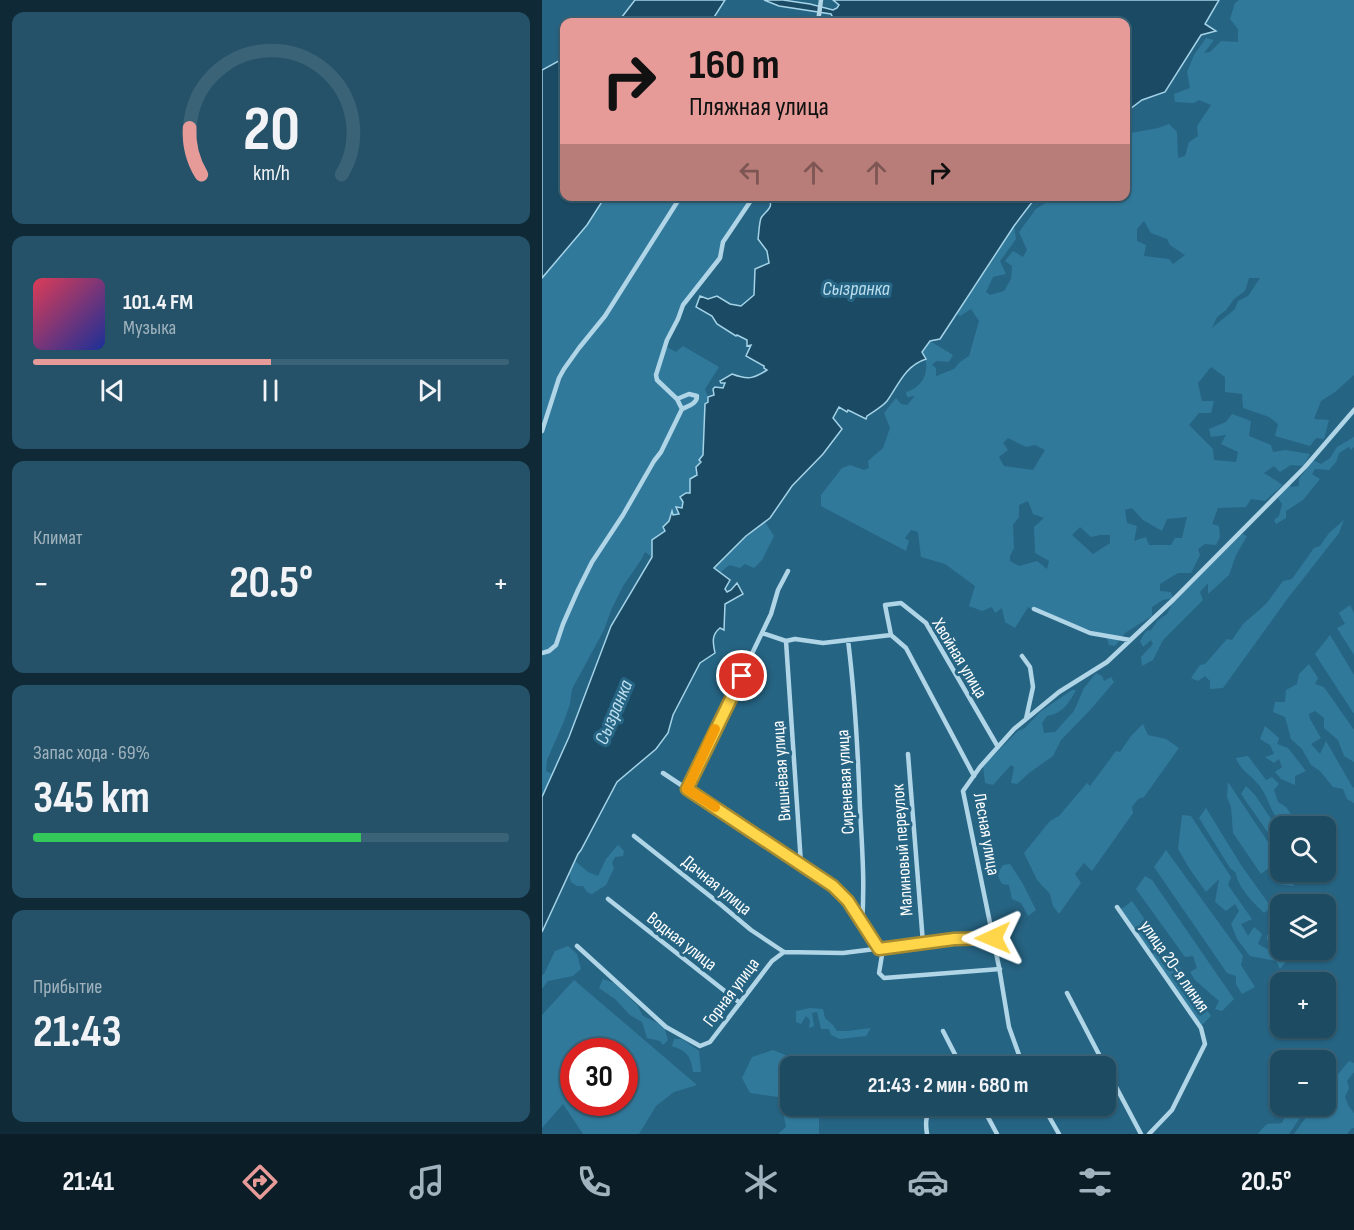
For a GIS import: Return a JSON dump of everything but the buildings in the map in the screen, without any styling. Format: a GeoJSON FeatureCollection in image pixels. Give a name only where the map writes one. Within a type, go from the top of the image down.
{"type":"FeatureCollection","features":[{"type":"Feature","properties":{"kind":"street"},"geometry":{"type":"LineString","coordinates":[[818,18],[821,1]]}},
{"type":"Feature","properties":{"kind":"street"},"geometry":{"type":"LineString","coordinates":[[542,431],[564,369],[605,316],[678,201]]}},
{"type":"Feature","properties":{"kind":"street"},"geometry":{"type":"LineString","coordinates":[[682,409],[677,399],[657,380],[656,375],[667,340],[683,305],[720,258],[723,242],[751,201]]}},
{"type":"Feature","properties":{"kind":"street"},"geometry":{"type":"LineString","coordinates":[[542,653],[556,645],[567,615],[592,562],[623,515],[682,409],[694,403],[697,396],[689,394],[677,399]]}},
{"type":"Feature","properties":{"kind":"street"},"geometry":{"type":"LineString","coordinates":[[974,776],[1014,729],[1059,692],[1107,662],[1182,591],[1305,467],[1355,409]]}},
{"type":"Feature","properties":{"kind":"street"},"geometry":{"type":"LineString","coordinates":[[687,789],[772,614],[778,590],[788,571]]}},
{"type":"Feature","properties":{"kind":"street","name":"Хвойная улица"},"geometry":{"type":"LineString","coordinates":[[891,635],[885,605],[901,603],[926,623],[998,747]]}},
{"type":"Feature","properties":{"kind":"street"},"geometry":{"type":"LineString","coordinates":[[1034,609],[1090,633],[1130,640]]}},
{"type":"Feature","properties":{"kind":"street"},"geometry":{"type":"LineString","coordinates":[[762,633],[786,641],[795,639],[823,643],[891,635]]}},
{"type":"Feature","properties":{"kind":"street","name":"Лесная улица"},"geometry":{"type":"LineString","coordinates":[[891,635],[906,648],[974,776],[963,791],[1000,969],[1008,1021],[1020,1056]]}},
{"type":"Feature","properties":{"kind":"street","name":"Сиреневая улица"},"geometry":{"type":"LineString","coordinates":[[848,640],[854,684],[859,783],[864,896],[862,922]]}},
{"type":"Feature","properties":{"kind":"street","name":"Вишнёвая улица"},"geometry":{"type":"LineString","coordinates":[[786,641],[801,864]]}},
{"type":"Feature","properties":{"kind":"street"},"geometry":{"type":"LineString","coordinates":[[1022,656],[1030,668],[1033,687],[1026,719]]}},
{"type":"Feature","properties":{"kind":"street","name":"Малиновый переулок"},"geometry":{"type":"LineString","coordinates":[[908,754],[923,944]]}},
{"type":"Feature","properties":{"kind":"street"},"geometry":{"type":"LineString","coordinates":[[664,773],[833,886],[848,901],[881,949],[879,973],[884,978],[1000,969]]}},
{"type":"Feature","properties":{"kind":"street","name":"Дачная улица"},"geometry":{"type":"LineString","coordinates":[[634,836],[750,930],[784,952]]}},
{"type":"Feature","properties":{"kind":"street","name":"Водная улица"},"geometry":{"type":"LineString","coordinates":[[608,899],[740,1004]]}},
{"type":"Feature","properties":{"kind":"street","name":"улица 20-я линия"},"geometry":{"type":"LineString","coordinates":[[1117,907],[1201,1028],[1205,1044],[1172,1110],[1149,1134]]}},
{"type":"Feature","properties":{"kind":"street"},"geometry":{"type":"LineString","coordinates":[[784,952],[843,953],[954,939],[993,938]]}},
{"type":"Feature","properties":{"kind":"street","name":"Горная улица"},"geometry":{"type":"LineString","coordinates":[[577,946],[666,1027],[700,1046],[710,1042],[772,961],[784,952]]}},
{"type":"Feature","properties":{"kind":"street"},"geometry":{"type":"LineString","coordinates":[[1067,993],[1100,1056]]}},
{"type":"Feature","properties":{"kind":"street"},"geometry":{"type":"LineString","coordinates":[[942,1031],[956,1056]]}},
{"type":"Feature","properties":{"kind":"street"},"geometry":{"type":"LineString","coordinates":[[1116,1086],[1141,1134]]}},
{"type":"Feature","properties":{"kind":"street"},"geometry":{"type":"LineString","coordinates":[[926,1116],[927,1134]]}},
{"type":"Feature","properties":{"kind":"street"},"geometry":{"type":"LineString","coordinates":[[987,1116],[996,1134]]}},
{"type":"Feature","properties":{"kind":"street"},"geometry":{"type":"LineString","coordinates":[[1049,1116],[1059,1134]]}},
{"type":"Feature","properties":{"kind":"shaded area"},"geometry":{"type":"Polygon","coordinates":[[[1239,0],[1354,0],[1354,375],[1321,401],[1314,419],[1329,420],[1324,439],[1316,438],[1310,446],[1275,436],[1278,424],[1269,417],[1243,408],[1242,394],[1225,392],[1225,377],[1211,367],[1198,383],[1202,401],[1214,401],[1211,413],[1199,413],[1189,425],[1213,449],[1214,460],[1236,462],[1238,452],[1221,444],[1226,435],[1211,437],[1209,429],[1226,422],[1232,414],[1251,421],[1249,436],[1271,445],[1273,452],[1285,450],[1310,454],[1303,466],[1291,465],[1280,472],[1274,466],[1264,473],[1283,485],[1265,501],[1251,499],[1246,507],[1218,508],[1212,524],[1219,526],[1220,537],[1216,545],[1205,544],[1198,549],[1200,555],[1191,573],[1178,573],[1160,584],[1160,591],[1171,592],[1173,598],[1163,600],[1152,607],[1152,616],[1125,633],[1115,646],[1109,645],[1106,635],[1040,614],[1028,607],[1015,628],[1005,622],[1002,608],[995,613],[992,607],[982,611],[969,606],[975,586],[945,564],[921,557],[918,532],[911,530],[905,538],[909,541],[906,551],[821,506],[821,495],[842,468],[850,465],[864,470],[869,468],[868,461],[883,448],[890,428],[884,413],[896,398],[901,404],[907,405],[915,396],[907,397],[906,392],[918,386],[922,381],[926,364],[922,352],[930,341],[953,355],[949,362],[936,361],[932,365],[936,368],[936,376],[954,369],[969,356],[979,321],[971,309],[960,316],[957,314],[1014,226],[1016,239],[1000,261],[1006,274],[993,277],[986,292],[990,295],[1004,291],[1011,279],[1012,266],[1005,261],[1013,251],[1023,257],[1027,250],[1019,232],[1036,209],[1049,201],[1130,201],[1130,133],[1169,124],[1177,132],[1178,158],[1185,156],[1189,142],[1198,136],[1197,126],[1211,105],[1199,100],[1194,103],[1175,102],[1174,94],[1190,88],[1187,72],[1194,55],[1206,38],[1214,40],[1204,53],[1210,52],[1221,41],[1238,42],[1238,29],[1230,19],[1235,3],[1239,0]],[[1144,221],[1137,229],[1137,241],[1146,245],[1144,256],[1169,259],[1173,264],[1185,255],[1170,245],[1167,239],[1151,233],[1144,221]],[[1249,278],[1245,291],[1217,317],[1212,328],[1235,309],[1238,301],[1248,296],[1260,278],[1249,278]],[[1008,438],[1003,443],[1008,450],[999,457],[1004,466],[1033,470],[1045,450],[1035,445],[1026,447],[1008,438]],[[1028,501],[1019,505],[1019,517],[1013,525],[1014,548],[1010,561],[1019,566],[1037,561],[1047,569],[1049,561],[1035,553],[1034,527],[1044,518],[1033,514],[1028,501]],[[1132,508],[1125,510],[1127,523],[1137,526],[1134,541],[1146,537],[1149,545],[1171,545],[1175,538],[1182,538],[1187,517],[1167,519],[1162,531],[1143,520],[1132,508]],[[1080,527],[1072,535],[1093,554],[1110,543],[1110,535],[1091,537],[1080,527]]]}},
{"type":"Feature","properties":{"kind":"shaded area"},"geometry":{"type":"Polygon","coordinates":[[[602,201],[751,201],[723,242],[720,258],[683,305],[665,346],[676,352],[683,346],[719,367],[705,389],[708,402],[705,404],[703,455],[698,475],[682,508],[677,507],[679,514],[673,515],[665,531],[652,540],[652,557],[645,552],[623,586],[604,630],[572,689],[570,704],[547,760],[546,771],[552,774],[542,795],[542,278],[587,225],[602,201]]]}},
{"type":"Feature","properties":{"kind":"shaded area"},"geometry":{"type":"Polygon","coordinates":[[[1354,437],[1354,447],[1351,450],[1349,447],[1339,453],[1336,462],[1329,470],[1315,469],[1312,474],[1320,479],[1303,500],[1286,511],[1286,518],[1276,524],[1274,520],[1279,516],[1282,504],[1278,498],[1289,483],[1291,487],[1299,486],[1299,479],[1313,460],[1321,464],[1330,458],[1337,447],[1354,437]]]}},
{"type":"Feature","properties":{"kind":"shaded area"},"geometry":{"type":"Polygon","coordinates":[[[1344,520],[1339,533],[1288,598],[1223,688],[1210,689],[1210,681],[1205,676],[1198,681],[1191,678],[1200,665],[1205,664],[1227,639],[1232,640],[1243,624],[1266,604],[1283,581],[1292,579],[1314,548],[1320,546],[1329,533],[1344,520]]]}},
{"type":"Feature","properties":{"kind":"shaded area"},"geometry":{"type":"Polygon","coordinates":[[[765,522],[774,536],[762,560],[754,568],[745,564],[740,568],[729,565],[720,573],[714,568],[746,536],[765,522]]]}},
{"type":"Feature","properties":{"kind":"shaded area"},"geometry":{"type":"Polygon","coordinates":[[[1242,534],[1247,536],[1236,555],[1229,575],[1208,594],[1208,583],[1200,592],[1203,600],[1163,640],[1153,660],[1142,666],[1141,657],[1153,644],[1151,640],[1143,647],[1140,641],[1146,631],[1151,630],[1158,620],[1167,614],[1172,604],[1242,534]]]}},
{"type":"Feature","properties":{"kind":"shaded area"},"geometry":{"type":"Polygon","coordinates":[[[1350,605],[1354,613],[1354,655],[1337,628],[1345,624],[1339,613],[1350,605]]]}},
{"type":"Feature","properties":{"kind":"shaded area"},"geometry":{"type":"Polygon","coordinates":[[[1330,635],[1354,675],[1354,714],[1315,654],[1330,635]]]}},
{"type":"Feature","properties":{"kind":"shaded area"},"geometry":{"type":"Polygon","coordinates":[[[1309,664],[1318,678],[1315,684],[1324,687],[1354,730],[1354,762],[1344,756],[1338,740],[1324,728],[1324,718],[1315,711],[1309,714],[1310,719],[1321,738],[1311,744],[1320,754],[1326,741],[1354,787],[1354,803],[1347,799],[1343,789],[1333,787],[1320,771],[1311,765],[1302,749],[1291,739],[1285,717],[1273,712],[1275,702],[1285,702],[1286,690],[1297,684],[1299,674],[1309,664]]]}},
{"type":"Feature","properties":{"kind":"shaded area"},"geometry":{"type":"Polygon","coordinates":[[[1096,673],[1102,676],[1104,681],[1111,677],[1114,682],[1061,740],[1053,756],[1017,784],[1011,783],[1014,767],[1011,765],[993,785],[985,783],[983,766],[1018,731],[1025,728],[1040,712],[1072,690],[1076,690],[1064,707],[1057,713],[1047,716],[1042,723],[1044,733],[1055,732],[1074,711],[1084,688],[1096,673]]]}},
{"type":"Feature","properties":{"kind":"shaded area"},"geometry":{"type":"Polygon","coordinates":[[[1143,724],[1148,735],[1166,739],[1179,748],[1144,797],[1138,799],[1132,807],[1133,813],[1092,871],[1084,863],[1075,874],[1081,883],[1059,914],[1053,906],[1050,894],[1037,880],[1024,853],[1050,821],[1059,816],[1087,783],[1090,786],[1116,751],[1120,752],[1143,724]]]}},
{"type":"Feature","properties":{"kind":"shaded area"},"geometry":{"type":"Polygon","coordinates":[[[1265,726],[1279,738],[1277,744],[1288,748],[1306,771],[1295,776],[1295,785],[1281,779],[1275,772],[1282,767],[1279,759],[1274,763],[1265,757],[1274,754],[1270,745],[1260,739],[1265,726]]]}},
{"type":"Feature","properties":{"kind":"shaded area"},"geometry":{"type":"Polygon","coordinates":[[[1248,756],[1266,780],[1272,777],[1279,784],[1274,790],[1278,802],[1286,807],[1292,816],[1276,816],[1261,788],[1236,758],[1248,756]]]}},
{"type":"Feature","properties":{"kind":"shaded area"},"geometry":{"type":"Polygon","coordinates":[[[1228,782],[1270,845],[1270,867],[1261,874],[1233,833],[1231,807],[1227,797],[1228,782]]]}},
{"type":"Feature","properties":{"kind":"shaded area"},"geometry":{"type":"Polygon","coordinates":[[[1246,786],[1255,795],[1270,817],[1270,836],[1241,794],[1246,786]]]}},
{"type":"Feature","properties":{"kind":"shaded area"},"geometry":{"type":"Polygon","coordinates":[[[1206,808],[1241,865],[1270,906],[1264,913],[1243,890],[1236,873],[1230,868],[1199,818],[1206,808]]]}},
{"type":"Feature","properties":{"kind":"shaded area"},"geometry":{"type":"Polygon","coordinates":[[[1182,815],[1191,816],[1231,877],[1228,885],[1252,919],[1241,924],[1248,936],[1254,927],[1262,934],[1258,944],[1270,949],[1270,960],[1250,956],[1237,939],[1231,924],[1239,911],[1235,904],[1226,911],[1215,902],[1219,879],[1206,892],[1178,849],[1182,815]]]}},
{"type":"Feature","properties":{"kind":"shaded area"},"geometry":{"type":"Polygon","coordinates":[[[618,845],[624,851],[623,856],[615,857],[612,863],[614,868],[606,885],[592,894],[587,892],[583,886],[577,886],[571,882],[569,873],[575,861],[588,872],[598,876],[606,859],[618,845]]]}},
{"type":"Feature","properties":{"kind":"shaded area"},"geometry":{"type":"Polygon","coordinates":[[[1166,850],[1243,956],[1241,965],[1255,987],[1242,994],[1236,984],[1236,976],[1227,973],[1154,867],[1166,850]]]}},
{"type":"Feature","properties":{"kind":"shaded area"},"geometry":{"type":"Polygon","coordinates":[[[1010,864],[1036,910],[1028,916],[1021,903],[1012,899],[1009,885],[1002,884],[997,874],[1003,865],[1010,864]]]}},
{"type":"Feature","properties":{"kind":"shaded area"},"geometry":{"type":"Polygon","coordinates":[[[1145,876],[1152,880],[1234,999],[1222,1011],[1215,1009],[1219,1001],[1195,980],[1190,972],[1197,968],[1193,956],[1185,957],[1136,889],[1145,876]]]}},
{"type":"Feature","properties":{"kind":"shaded area"},"geometry":{"type":"Polygon","coordinates":[[[1278,882],[1292,882],[1294,886],[1278,884],[1278,882]]]}},
{"type":"Feature","properties":{"kind":"shaded area"},"geometry":{"type":"Polygon","coordinates":[[[1132,901],[1170,956],[1172,963],[1181,968],[1211,1016],[1200,1027],[1120,910],[1132,901]]]}},
{"type":"Feature","properties":{"kind":"shaded area"},"geometry":{"type":"Polygon","coordinates":[[[568,946],[577,954],[581,969],[573,976],[548,981],[542,989],[542,975],[555,951],[568,946]]]}},
{"type":"Feature","properties":{"kind":"shaded area"},"geometry":{"type":"Polygon","coordinates":[[[1271,960],[1287,960],[1280,969],[1276,961],[1271,960]]]}},
{"type":"Feature","properties":{"kind":"shaded area"},"geometry":{"type":"Polygon","coordinates":[[[603,979],[614,983],[637,1005],[643,1016],[664,1026],[668,1040],[663,1045],[660,1041],[647,1038],[642,1022],[630,1015],[615,999],[599,988],[603,979]]]}},
{"type":"Feature","properties":{"kind":"shaded area"},"geometry":{"type":"Polygon","coordinates":[[[574,980],[697,1085],[674,1092],[656,1106],[639,1134],[583,1134],[571,1116],[638,1116],[638,1038],[560,1038],[560,1107],[542,1128],[542,1015],[574,980]]]}},
{"type":"Feature","properties":{"kind":"shaded area"},"geometry":{"type":"Polygon","coordinates":[[[810,1008],[823,1009],[825,1018],[837,1031],[871,1028],[866,1036],[840,1039],[831,1035],[829,1029],[821,1029],[817,1012],[812,1013],[814,1026],[809,1028],[810,1020],[806,1016],[801,1024],[796,1022],[796,1011],[810,1008]]]}},
{"type":"Feature","properties":{"kind":"shaded area"},"geometry":{"type":"Polygon","coordinates":[[[674,1039],[682,1039],[699,1051],[701,1072],[693,1072],[687,1055],[672,1046],[674,1039]]]}},
{"type":"Feature","properties":{"kind":"shaded area"},"geometry":{"type":"Polygon","coordinates":[[[773,1050],[788,1056],[780,1056],[780,1097],[750,1093],[742,1078],[752,1057],[773,1050]]]}},
{"type":"Feature","properties":{"kind":"shaded area"},"geometry":{"type":"Polygon","coordinates":[[[1349,1061],[1354,1063],[1354,1072],[1347,1081],[1349,1088],[1345,1097],[1354,1113],[1354,1128],[1347,1134],[1294,1134],[1307,1116],[1336,1116],[1336,1077],[1349,1061]]]}},
{"type":"Feature","properties":{"kind":"shaded area"},"geometry":{"type":"Polygon","coordinates":[[[818,1116],[819,1134],[778,1134],[786,1127],[784,1117],[818,1116]]]}},
{"type":"Feature","properties":{"kind":"shaded area"},"geometry":{"type":"Polygon","coordinates":[[[1285,1116],[1301,1116],[1289,1134],[1258,1134],[1266,1125],[1282,1123],[1285,1116]]]}},
{"type":"Feature","properties":{"kind":"water"},"geometry":{"type":"Polygon","coordinates":[[[635,0],[725,0],[714,18],[621,18],[635,0]]]}},
{"type":"Feature","properties":{"kind":"water"},"geometry":{"type":"Polygon","coordinates":[[[764,0],[783,0],[833,10],[839,5],[833,0],[1219,0],[1205,24],[1216,31],[1201,35],[1165,92],[1142,100],[1130,109],[1130,18],[833,18],[831,14],[779,6],[764,0]]]}},
{"type":"Feature","properties":{"kind":"water"},"geometry":{"type":"Polygon","coordinates":[[[560,60],[560,201],[602,201],[587,225],[542,278],[542,70],[560,60]]]}},
{"type":"Feature","properties":{"kind":"water","name":"Сызранка"},"geometry":{"type":"Polygon","coordinates":[[[770,201],[1033,201],[940,339],[930,341],[922,352],[926,359],[908,371],[887,401],[866,419],[839,407],[833,418],[842,429],[823,454],[792,486],[770,518],[746,536],[714,568],[730,580],[725,589],[727,592],[737,583],[743,594],[725,604],[724,630],[720,628],[714,636],[715,653],[700,663],[673,715],[668,733],[656,749],[617,782],[578,854],[542,932],[542,797],[569,737],[611,626],[652,557],[652,540],[665,531],[663,527],[669,521],[672,511],[673,515],[679,514],[676,507],[682,508],[683,502],[680,497],[690,493],[690,479],[697,475],[696,467],[703,455],[705,404],[708,402],[708,397],[714,395],[715,387],[723,388],[725,383],[720,381],[732,374],[750,378],[767,370],[746,356],[751,345],[747,346],[747,340],[717,324],[712,316],[696,307],[700,296],[708,299],[717,296],[730,304],[741,306],[754,295],[755,269],[769,263],[767,251],[758,239],[761,218],[771,204],[770,201]]]}},
{"type":"Feature","properties":{"kind":"slow traffic"},"geometry":{"type":"LineString","coordinates":[[715,729],[687,789],[715,807]]}},
{"type":"Feature","properties":{"kind":"route"},"geometry":{"type":"LineString","coordinates":[[742,676],[687,789],[833,886],[848,901],[879,949],[954,939],[993,938]]}}]}
